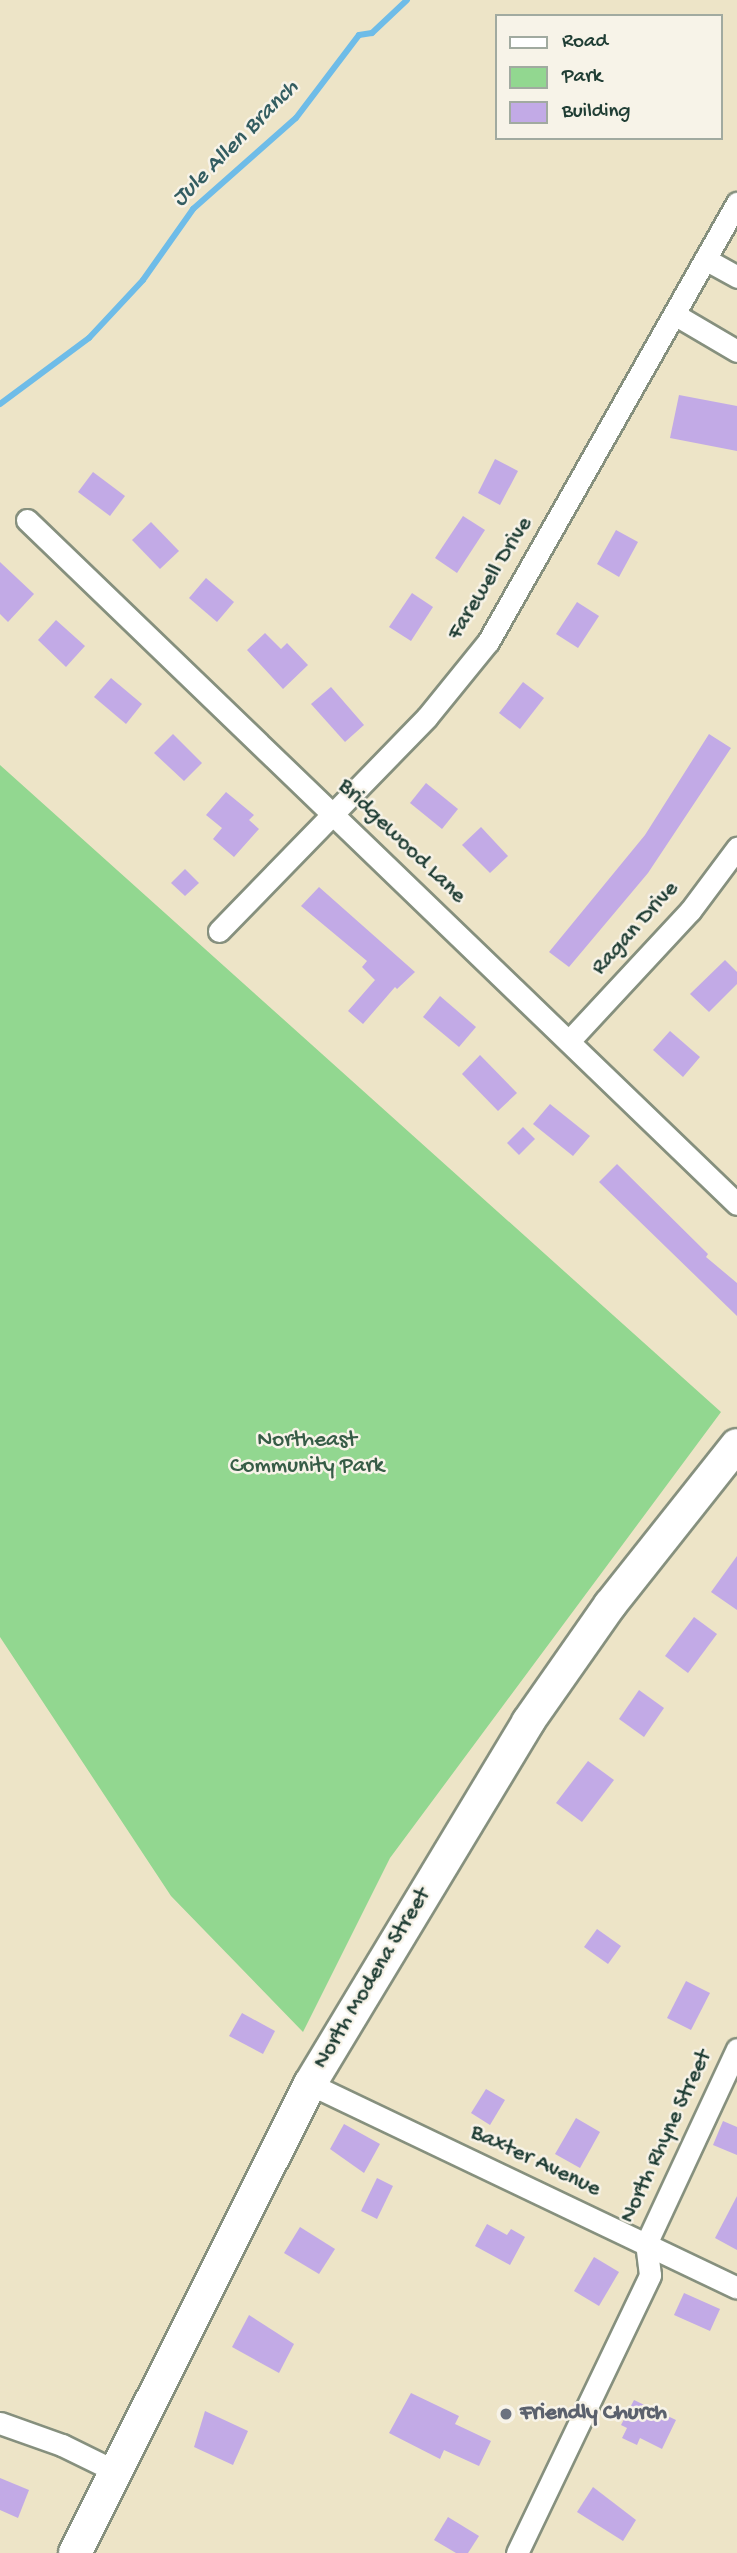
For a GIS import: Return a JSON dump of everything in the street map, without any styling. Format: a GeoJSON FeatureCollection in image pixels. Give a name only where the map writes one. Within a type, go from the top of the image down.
{"type":"FeatureCollection","features":[{"type":"Feature","properties":{"kind":"street","name":"Farewell Drive"},"geometry":{"type":"LineString","coordinates":[[219,931],[427,717],[488,642],[737,203]]}},
{"type":"Feature","properties":{"kind":"street"},"geometry":{"type":"LineString","coordinates":[[705,259],[737,277]]}},
{"type":"Feature","properties":{"kind":"street"},"geometry":{"type":"LineString","coordinates":[[674,314],[737,351]]}},
{"type":"Feature","properties":{"kind":"street","name":"Bridgewood Lane"},"geometry":{"type":"LineString","coordinates":[[27,520],[334,812],[737,1204]]}},
{"type":"Feature","properties":{"kind":"street","name":"Ragan Drive"},"geometry":{"type":"LineString","coordinates":[[569,1041],[690,911],[737,848]]}},
{"type":"Feature","properties":{"kind":"street","name":"North Modena Street"},"geometry":{"type":"LineString","coordinates":[[75,2553],[246,2205],[310,2084],[528,1722],[610,1605],[737,1445]]}},
{"type":"Feature","properties":{"kind":"street","name":"North Rhyne Street"},"geometry":{"type":"LineString","coordinates":[[517,2553],[650,2275],[646,2244],[737,2049]]}},
{"type":"Feature","properties":{"kind":"street","name":"Baxter Avenue"},"geometry":{"type":"LineString","coordinates":[[310,2084],[737,2288]]}},
{"type":"Feature","properties":{"kind":"street"},"geometry":{"type":"LineString","coordinates":[[0,2423],[62,2445],[117,2472]]}},
{"type":"Feature","properties":{"kind":"green space","name":"Northeast Community Park"},"geometry":{"type":"Polygon","coordinates":[[[0,765],[721,1412],[390,1858],[303,2032],[171,1896],[0,1637],[0,765]]]}},
{"type":"Feature","properties":{"kind":"building"},"geometry":{"type":"Polygon","coordinates":[[[679,395],[737,406],[737,451],[670,438],[679,395]]]}},
{"type":"Feature","properties":{"kind":"building"},"geometry":{"type":"Polygon","coordinates":[[[495,459],[518,471],[500,505],[478,493],[495,459]]]}},
{"type":"Feature","properties":{"kind":"building"},"geometry":{"type":"Polygon","coordinates":[[[93,472],[125,496],[110,516],[78,492],[93,472]]]}},
{"type":"Feature","properties":{"kind":"building"},"geometry":{"type":"Polygon","coordinates":[[[463,516],[485,530],[457,573],[435,558],[463,516]]]}},
{"type":"Feature","properties":{"kind":"building"},"geometry":{"type":"Polygon","coordinates":[[[151,522],[179,551],[160,569],[132,540],[151,522]]]}},
{"type":"Feature","properties":{"kind":"building"},"geometry":{"type":"Polygon","coordinates":[[[616,530],[638,542],[619,577],[597,564],[616,530]]]}},
{"type":"Feature","properties":{"kind":"building"},"geometry":{"type":"Polygon","coordinates":[[[0,562],[34,594],[8,622],[0,614],[0,562]]]}},
{"type":"Feature","properties":{"kind":"building"},"geometry":{"type":"Polygon","coordinates":[[[206,578],[234,602],[217,622],[189,598],[206,578]]]}},
{"type":"Feature","properties":{"kind":"building"},"geometry":{"type":"Polygon","coordinates":[[[412,593],[433,607],[411,641],[389,627],[412,593]]]}},
{"type":"Feature","properties":{"kind":"building"},"geometry":{"type":"Polygon","coordinates":[[[577,602],[599,616],[578,648],[556,634],[577,602]]]}},
{"type":"Feature","properties":{"kind":"building"},"geometry":{"type":"Polygon","coordinates":[[[56,620],[85,646],[66,667],[38,640],[56,620]]]}},
{"type":"Feature","properties":{"kind":"building"},"geometry":{"type":"Polygon","coordinates":[[[265,633],[281,649],[287,643],[308,665],[283,689],[247,650],[265,633]]]}},
{"type":"Feature","properties":{"kind":"building"},"geometry":{"type":"Polygon","coordinates":[[[111,678],[142,704],[126,724],[94,697],[111,678]]]}},
{"type":"Feature","properties":{"kind":"building"},"geometry":{"type":"Polygon","coordinates":[[[523,682],[544,698],[520,729],[499,713],[523,682]]]}},
{"type":"Feature","properties":{"kind":"building"},"geometry":{"type":"Polygon","coordinates":[[[331,687],[364,725],[345,742],[311,704],[331,687]]]}},
{"type":"Feature","properties":{"kind":"building"},"geometry":{"type":"Polygon","coordinates":[[[173,734],[202,763],[184,781],[154,753],[173,734]]]}},
{"type":"Feature","properties":{"kind":"building"},"geometry":{"type":"Polygon","coordinates":[[[709,734],[731,748],[648,873],[569,967],[549,952],[645,835],[709,734]]]}},
{"type":"Feature","properties":{"kind":"building"},"geometry":{"type":"Polygon","coordinates":[[[426,783],[458,809],[442,829],[410,803],[426,783]]]}},
{"type":"Feature","properties":{"kind":"building"},"geometry":{"type":"Polygon","coordinates":[[[226,792],[254,815],[249,820],[259,829],[234,857],[213,839],[222,828],[206,815],[226,792]]]}},
{"type":"Feature","properties":{"kind":"building"},"geometry":{"type":"Polygon","coordinates":[[[481,827],[508,856],[490,873],[462,845],[481,827]]]}},
{"type":"Feature","properties":{"kind":"building"},"geometry":{"type":"Polygon","coordinates":[[[185,869],[199,883],[185,896],[171,883],[185,869]]]}},
{"type":"Feature","properties":{"kind":"building"},"geometry":{"type":"Polygon","coordinates":[[[319,887],[415,972],[397,989],[395,987],[363,1024],[348,1011],[375,980],[362,967],[367,961],[301,906],[319,887]]]}},
{"type":"Feature","properties":{"kind":"building"},"geometry":{"type":"Polygon","coordinates":[[[725,960],[737,972],[737,984],[709,1012],[690,994],[725,960]]]}},
{"type":"Feature","properties":{"kind":"building"},"geometry":{"type":"Polygon","coordinates":[[[440,996],[476,1027],[459,1047],[423,1017],[440,996]]]}},
{"type":"Feature","properties":{"kind":"building"},"geometry":{"type":"Polygon","coordinates":[[[670,1031],[700,1057],[683,1077],[653,1050],[670,1031]]]}},
{"type":"Feature","properties":{"kind":"building"},"geometry":{"type":"Polygon","coordinates":[[[480,1055],[517,1093],[498,1111],[462,1074],[480,1055]]]}},
{"type":"Feature","properties":{"kind":"building"},"geometry":{"type":"Polygon","coordinates":[[[550,1104],[590,1136],[573,1156],[533,1124],[550,1104]]]}},
{"type":"Feature","properties":{"kind":"building"},"geometry":{"type":"Polygon","coordinates":[[[523,1127],[535,1139],[519,1155],[507,1143],[523,1127]]]}},
{"type":"Feature","properties":{"kind":"building"},"geometry":{"type":"Polygon","coordinates":[[[617,1164],[708,1254],[706,1257],[737,1283],[737,1316],[599,1182],[617,1164]]]}},
{"type":"Feature","properties":{"kind":"building"},"geometry":{"type":"Polygon","coordinates":[[[737,1556],[737,1610],[711,1592],[737,1556]]]}},
{"type":"Feature","properties":{"kind":"building"},"geometry":{"type":"Polygon","coordinates":[[[694,1617],[717,1634],[688,1673],[665,1656],[694,1617]]]}},
{"type":"Feature","properties":{"kind":"building"},"geometry":{"type":"Polygon","coordinates":[[[639,1690],[664,1708],[644,1737],[619,1719],[639,1690]]]}},
{"type":"Feature","properties":{"kind":"building"},"geometry":{"type":"Polygon","coordinates":[[[588,1761],[614,1780],[582,1822],[556,1803],[588,1761]]]}},
{"type":"Feature","properties":{"kind":"building"},"geometry":{"type":"Polygon","coordinates":[[[597,1929],[621,1946],[608,1964],[584,1947],[597,1929]]]}},
{"type":"Feature","properties":{"kind":"building"},"geometry":{"type":"Polygon","coordinates":[[[686,1981],[710,1993],[691,2030],[667,2018],[686,1981]]]}},
{"type":"Feature","properties":{"kind":"building"},"geometry":{"type":"Polygon","coordinates":[[[242,2013],[275,2031],[263,2054],[229,2036],[242,2013]]]}},
{"type":"Feature","properties":{"kind":"building"},"geometry":{"type":"Polygon","coordinates":[[[486,2089],[505,2100],[490,2125],[471,2113],[486,2089]]]}},
{"type":"Feature","properties":{"kind":"building"},"geometry":{"type":"Polygon","coordinates":[[[576,2118],[600,2132],[580,2168],[555,2154],[576,2118]]]}},
{"type":"Feature","properties":{"kind":"building"},"geometry":{"type":"Polygon","coordinates":[[[723,2121],[737,2127],[737,2155],[713,2145],[723,2121]]]}},
{"type":"Feature","properties":{"kind":"building"},"geometry":{"type":"Polygon","coordinates":[[[344,2124],[380,2144],[364,2173],[330,2149],[344,2124]]]}},
{"type":"Feature","properties":{"kind":"building"},"geometry":{"type":"Polygon","coordinates":[[[377,2178],[393,2186],[377,2219],[361,2211],[377,2178]]]}},
{"type":"Feature","properties":{"kind":"building"},"geometry":{"type":"Polygon","coordinates":[[[737,2196],[737,2250],[715,2238],[737,2196]]]}},
{"type":"Feature","properties":{"kind":"building"},"geometry":{"type":"Polygon","coordinates":[[[487,2224],[507,2235],[511,2229],[525,2237],[510,2265],[475,2246],[487,2224]]]}},
{"type":"Feature","properties":{"kind":"building"},"geometry":{"type":"Polygon","coordinates":[[[300,2227],[335,2249],[319,2274],[284,2253],[300,2227]]]}},
{"type":"Feature","properties":{"kind":"building"},"geometry":{"type":"Polygon","coordinates":[[[594,2257],[619,2272],[599,2306],[574,2291],[594,2257]]]}},
{"type":"Feature","properties":{"kind":"building"},"geometry":{"type":"Polygon","coordinates":[[[684,2293],[720,2309],[710,2331],[674,2315],[684,2293]]]}},
{"type":"Feature","properties":{"kind":"building"},"geometry":{"type":"Polygon","coordinates":[[[249,2315],[294,2344],[279,2373],[232,2347],[249,2315]]]}},
{"type":"Feature","properties":{"kind":"building"},"geometry":{"type":"Polygon","coordinates":[[[411,2393],[459,2416],[455,2424],[491,2441],[479,2466],[444,2450],[440,2459],[389,2433],[411,2393]]]}},
{"type":"Feature","properties":{"kind":"building"},"geometry":{"type":"Polygon","coordinates":[[[634,2400],[676,2420],[662,2449],[640,2438],[637,2445],[622,2438],[627,2428],[621,2425],[634,2400]]]}},
{"type":"Feature","properties":{"kind":"building"},"geometry":{"type":"Polygon","coordinates":[[[205,2411],[248,2431],[233,2465],[194,2447],[205,2411]]]}},
{"type":"Feature","properties":{"kind":"building"},"geometry":{"type":"Polygon","coordinates":[[[0,2478],[29,2490],[18,2518],[0,2510],[0,2478]]]}},
{"type":"Feature","properties":{"kind":"building"},"geometry":{"type":"Polygon","coordinates":[[[593,2487],[636,2520],[623,2541],[577,2512],[593,2487]]]}},
{"type":"Feature","properties":{"kind":"building"},"geometry":{"type":"Polygon","coordinates":[[[448,2517],[479,2536],[468,2553],[456,2553],[434,2540],[448,2517]]]}},
{"type":"Feature","properties":{"kind":"waterway","name":"Jule Allen Branch"},"geometry":{"type":"LineString","coordinates":[[0,404],[89,338],[143,280],[193,209],[296,118],[359,35],[372,33],[407,0]]}},
{"type":"Feature","properties":{"kind":"place","name":"Friendly Church"},"geometry":{"type":"Point","coordinates":[506,2414]}}]}
